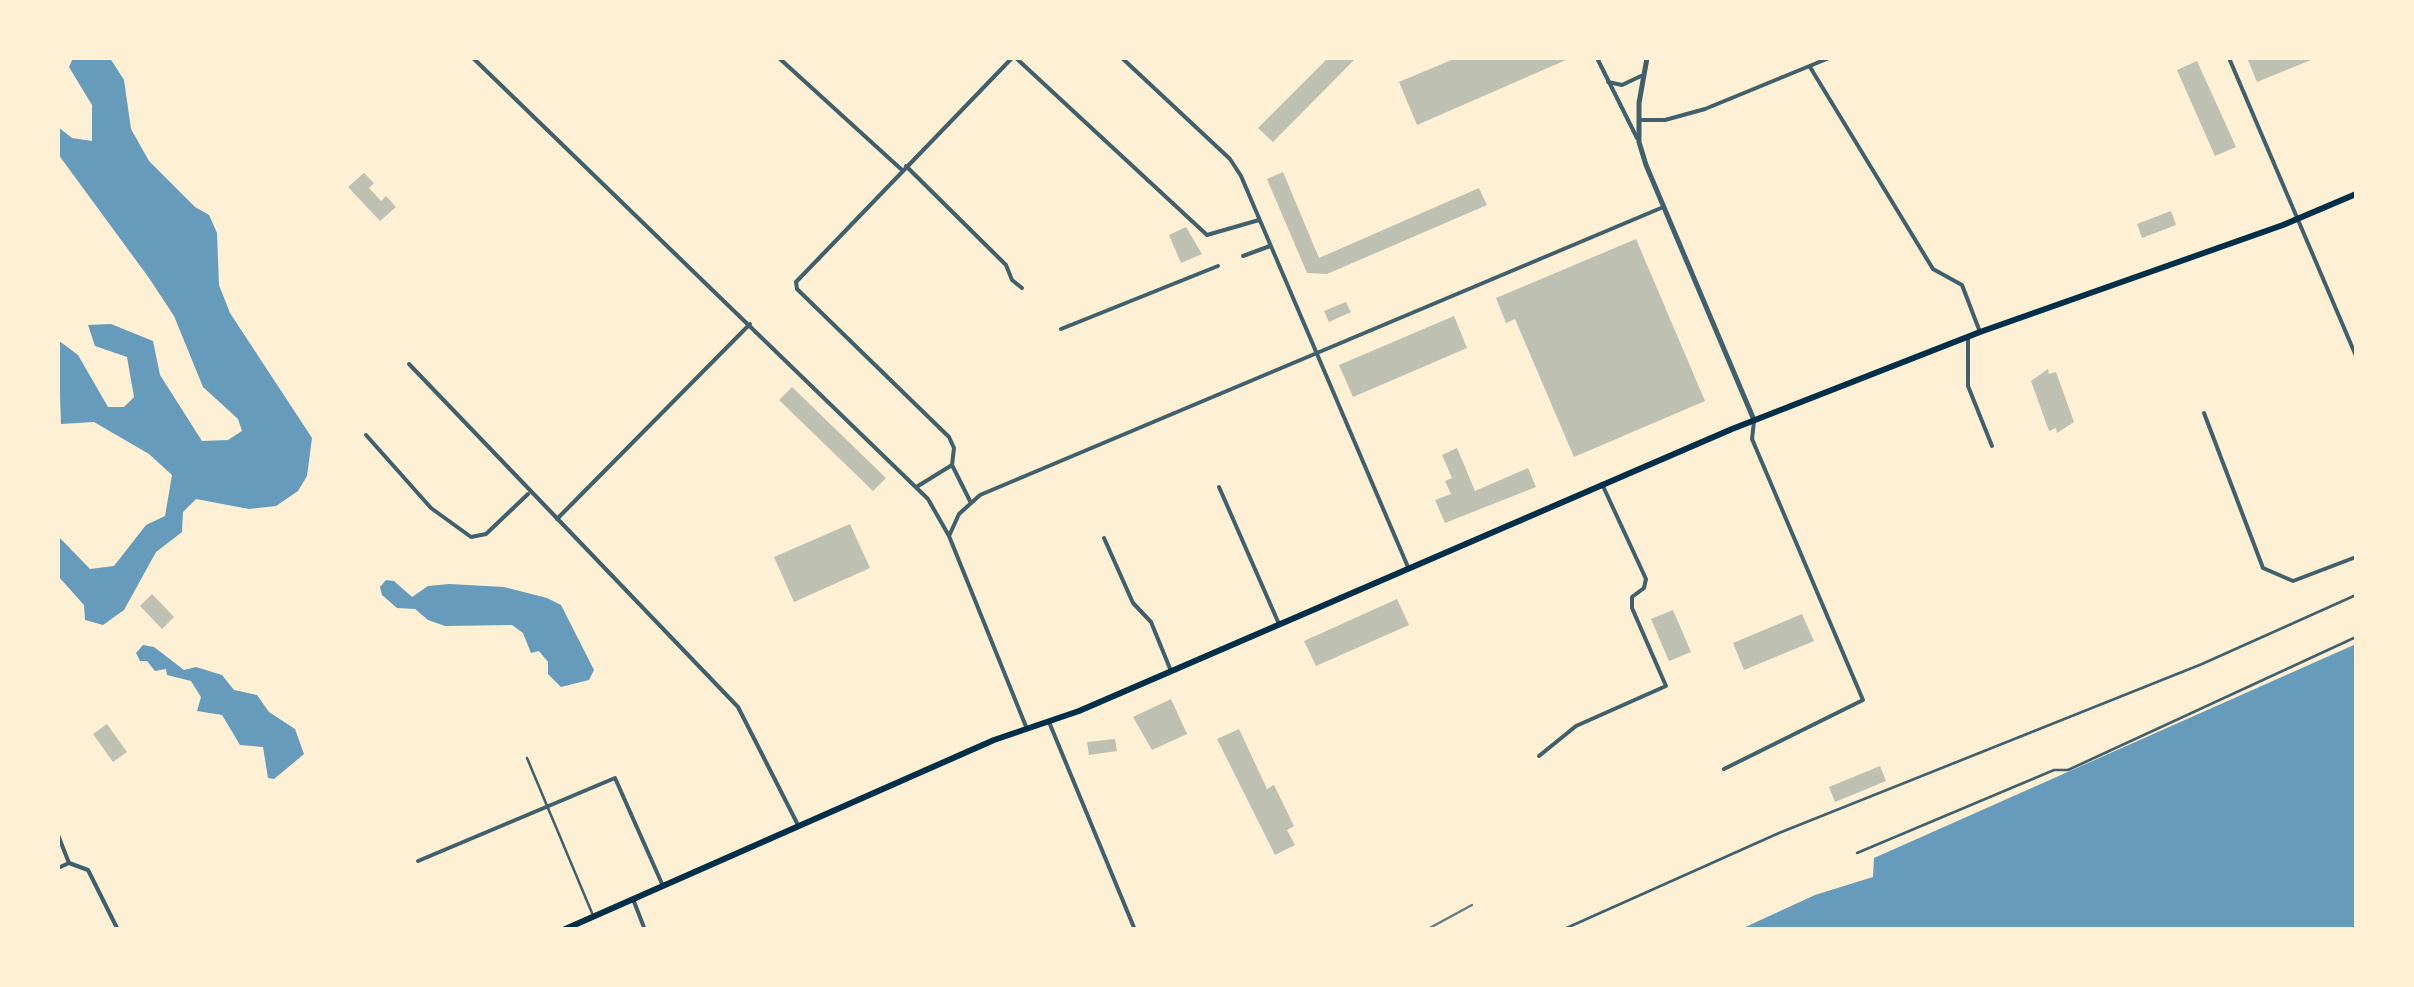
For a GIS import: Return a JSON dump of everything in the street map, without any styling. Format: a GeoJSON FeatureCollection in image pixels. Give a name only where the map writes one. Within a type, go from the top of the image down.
{"type":"FeatureCollection","features":[{"type":"Feature","properties":{"kind":"main road"},"geometry":{"type":"LineString","coordinates":[[563,930],[798,826],[1754,421],[1980,332],[2301,218],[2356,194]]}},
{"type":"Feature","properties":{"kind":"street"},"geometry":{"type":"LineString","coordinates":[[474,58],[918,486],[950,536],[1027,729]]}},
{"type":"Feature","properties":{"kind":"street"},"geometry":{"type":"LineString","coordinates":[[779,58],[1006,264],[1012,280],[1022,288]]}},
{"type":"Feature","properties":{"kind":"street"},"geometry":{"type":"LineString","coordinates":[[970,501],[952,465],[954,448],[949,438],[797,289],[796,282],[1014,58],[1207,235],[1259,220]]}},
{"type":"Feature","properties":{"kind":"street"},"geometry":{"type":"LineString","coordinates":[[1122,58],[1230,159],[1408,567]]}},
{"type":"Feature","properties":{"kind":"street"},"geometry":{"type":"LineString","coordinates":[[1597,58],[1640,142],[1660,208],[1754,421],[1752,439],[1863,700],[1724,769]]}},
{"type":"Feature","properties":{"kind":"street"},"geometry":{"type":"LineString","coordinates":[[1640,142],[1641,76],[1647,58]]}},
{"type":"Feature","properties":{"kind":"street"},"geometry":{"type":"LineString","coordinates":[[1639,120],[1665,120],[1705,110],[1829,58]]}},
{"type":"Feature","properties":{"kind":"street"},"geometry":{"type":"LineString","coordinates":[[2229,58],[2301,218],[2356,356]]}},
{"type":"Feature","properties":{"kind":"street"},"geometry":{"type":"LineString","coordinates":[[1810,67],[1933,269],[1962,285],[1980,332]]}},
{"type":"Feature","properties":{"kind":"street"},"geometry":{"type":"LineString","coordinates":[[1608,82],[1622,85],[1641,76]]}},
{"type":"Feature","properties":{"kind":"street"},"geometry":{"type":"LineString","coordinates":[[950,536],[970,501],[1660,208]]}},
{"type":"Feature","properties":{"kind":"street"},"geometry":{"type":"LineString","coordinates":[[1243,256],[1270,246]]}},
{"type":"Feature","properties":{"kind":"street"},"geometry":{"type":"LineString","coordinates":[[1061,329],[1218,266]]}},
{"type":"Feature","properties":{"kind":"street"},"geometry":{"type":"LineString","coordinates":[[557,519],[750,324]]}},
{"type":"Feature","properties":{"kind":"street"},"geometry":{"type":"LineString","coordinates":[[1968,337],[1968,386],[1992,446]]}},
{"type":"Feature","properties":{"kind":"street"},"geometry":{"type":"LineString","coordinates":[[409,364],[738,707],[798,826]]}},
{"type":"Feature","properties":{"kind":"street"},"geometry":{"type":"LineString","coordinates":[[2204,413],[2263,568],[2293,582],[2356,557]]}},
{"type":"Feature","properties":{"kind":"street"},"geometry":{"type":"LineString","coordinates":[[366,436],[431,508],[478,538],[529,493]]}},
{"type":"Feature","properties":{"kind":"street"},"geometry":{"type":"LineString","coordinates":[[918,486],[952,465]]}},
{"type":"Feature","properties":{"kind":"street"},"geometry":{"type":"LineString","coordinates":[[1538,756],[1576,726],[1666,686],[1632,608],[1632,598],[1644,588],[1646,579],[1602,484]]}},
{"type":"Feature","properties":{"kind":"street"},"geometry":{"type":"LineString","coordinates":[[1219,487],[1278,624]]}},
{"type":"Feature","properties":{"kind":"street"},"geometry":{"type":"LineString","coordinates":[[1104,538],[1134,603],[1151,622],[1171,671]]}},
{"type":"Feature","properties":{"kind":"street"},"geometry":{"type":"LineString","coordinates":[[1562,930],[1779,833],[2202,664],[2356,595]]}},
{"type":"Feature","properties":{"kind":"street"},"geometry":{"type":"LineString","coordinates":[[1857,853],[2054,770],[2068,770],[2356,638]]}},
{"type":"Feature","properties":{"kind":"street"},"geometry":{"type":"LineString","coordinates":[[1049,722],[1135,930]]}},
{"type":"Feature","properties":{"kind":"street"},"geometry":{"type":"LineString","coordinates":[[527,758],[593,916]]}},
{"type":"Feature","properties":{"kind":"street"},"geometry":{"type":"LineString","coordinates":[[418,861],[615,778],[663,886]]}},
{"type":"Feature","properties":{"kind":"street"},"geometry":{"type":"LineString","coordinates":[[58,836],[69,863]]}},
{"type":"Feature","properties":{"kind":"street"},"geometry":{"type":"LineString","coordinates":[[58,868],[80,864],[94,878],[118,930]]}},
{"type":"Feature","properties":{"kind":"street"},"geometry":{"type":"LineString","coordinates":[[633,899],[646,930]]}},
{"type":"Feature","properties":{"kind":"water"},"geometry":{"type":"Polygon","coordinates":[[[73,58],[110,58],[124,80],[131,129],[149,161],[195,207],[209,215],[217,233],[219,285],[230,313],[312,438],[307,476],[298,491],[276,506],[249,509],[196,499],[183,512],[182,532],[156,552],[124,610],[103,625],[85,620],[84,605],[58,576],[58,536],[90,569],[114,566],[146,525],[165,516],[172,475],[149,454],[94,422],[61,424],[58,340],[78,355],[108,407],[124,407],[134,397],[127,357],[95,346],[88,325],[111,324],[153,341],[160,375],[202,441],[228,440],[242,431],[238,419],[203,387],[174,316],[58,154],[58,127],[72,138],[92,141],[92,105],[69,67],[73,58]]]}},
{"type":"Feature","properties":{"kind":"water"},"geometry":{"type":"Polygon","coordinates":[[[386,580],[394,581],[412,597],[428,586],[449,584],[504,587],[547,598],[561,605],[594,670],[589,680],[561,687],[548,674],[548,662],[539,651],[531,653],[523,633],[512,625],[445,626],[428,620],[415,609],[397,608],[382,595],[380,587],[386,580]]]}},
{"type":"Feature","properties":{"kind":"water"},"geometry":{"type":"Polygon","coordinates":[[[2356,644],[2356,929],[1741,929],[1815,895],[1873,877],[1874,858],[2356,644]]]}},
{"type":"Feature","properties":{"kind":"water"},"geometry":{"type":"Polygon","coordinates":[[[143,645],[154,647],[184,670],[196,667],[222,675],[234,690],[257,695],[269,712],[295,729],[304,754],[274,779],[268,778],[263,747],[240,745],[222,715],[197,711],[201,697],[191,681],[167,675],[166,669],[155,671],[147,661],[140,661],[136,653],[143,645]]]}},
{"type":"Feature","properties":{"kind":"building"},"geometry":{"type":"Polygon","coordinates":[[[1328,58],[1356,58],[1273,142],[1258,128],[1328,58]]]}},
{"type":"Feature","properties":{"kind":"building"},"geometry":{"type":"Polygon","coordinates":[[[1456,58],[1566,60],[1417,125],[1399,82],[1456,58]]]}},
{"type":"Feature","properties":{"kind":"building"},"geometry":{"type":"Polygon","coordinates":[[[2247,58],[2316,58],[2257,82],[2247,58]]]}},
{"type":"Feature","properties":{"kind":"building"},"geometry":{"type":"Polygon","coordinates":[[[2197,61],[2236,147],[2215,156],[2177,70],[2197,61]]]}},
{"type":"Feature","properties":{"kind":"building"},"geometry":{"type":"Polygon","coordinates":[[[1283,172],[1319,258],[1479,188],[1487,205],[1327,274],[1307,273],[1267,179],[1283,172]]]}},
{"type":"Feature","properties":{"kind":"building"},"geometry":{"type":"Polygon","coordinates":[[[364,173],[374,183],[369,188],[381,201],[386,196],[396,207],[380,221],[348,187],[364,173]]]}},
{"type":"Feature","properties":{"kind":"building"},"geometry":{"type":"Polygon","coordinates":[[[2171,211],[2176,225],[2142,238],[2137,224],[2171,211]]]}},
{"type":"Feature","properties":{"kind":"building"},"geometry":{"type":"Polygon","coordinates":[[[1186,227],[1202,254],[1181,263],[1169,235],[1186,227]]]}},
{"type":"Feature","properties":{"kind":"building"},"geometry":{"type":"Polygon","coordinates":[[[1636,239],[1705,401],[1574,457],[1515,319],[1506,323],[1496,298],[1636,239]]]}},
{"type":"Feature","properties":{"kind":"building"},"geometry":{"type":"Polygon","coordinates":[[[1346,302],[1351,312],[1329,322],[1324,311],[1346,302]]]}},
{"type":"Feature","properties":{"kind":"building"},"geometry":{"type":"Polygon","coordinates":[[[1454,316],[1467,348],[1353,397],[1339,365],[1454,316]]]}},
{"type":"Feature","properties":{"kind":"building"},"geometry":{"type":"Polygon","coordinates":[[[2048,369],[2049,374],[2056,372],[2074,422],[2057,433],[2056,428],[2049,431],[2031,381],[2048,369]]]}},
{"type":"Feature","properties":{"kind":"building"},"geometry":{"type":"Polygon","coordinates":[[[792,387],[886,478],[873,491],[779,400],[792,387]]]}},
{"type":"Feature","properties":{"kind":"building"},"geometry":{"type":"Polygon","coordinates":[[[1457,448],[1475,491],[1528,468],[1536,487],[1445,523],[1435,500],[1451,494],[1445,481],[1452,478],[1442,455],[1457,448]]]}},
{"type":"Feature","properties":{"kind":"building"},"geometry":{"type":"Polygon","coordinates":[[[850,524],[870,568],[794,602],[774,557],[850,524]]]}},
{"type":"Feature","properties":{"kind":"building"},"geometry":{"type":"Polygon","coordinates":[[[152,594],[174,617],[162,629],[140,606],[152,594]]]}},
{"type":"Feature","properties":{"kind":"building"},"geometry":{"type":"Polygon","coordinates":[[[1397,599],[1409,625],[1316,666],[1304,641],[1397,599]]]}},
{"type":"Feature","properties":{"kind":"building"},"geometry":{"type":"Polygon","coordinates":[[[1673,610],[1691,652],[1669,661],[1651,619],[1673,610]]]}},
{"type":"Feature","properties":{"kind":"building"},"geometry":{"type":"Polygon","coordinates":[[[1802,614],[1814,641],[1744,670],[1733,643],[1802,614]]]}},
{"type":"Feature","properties":{"kind":"building"},"geometry":{"type":"Polygon","coordinates":[[[1171,699],[1187,734],[1152,750],[1133,717],[1171,699]]]}},
{"type":"Feature","properties":{"kind":"building"},"geometry":{"type":"Polygon","coordinates":[[[107,724],[127,752],[113,762],[93,734],[107,724]]]}},
{"type":"Feature","properties":{"kind":"building"},"geometry":{"type":"Polygon","coordinates":[[[1239,729],[1267,789],[1274,785],[1294,826],[1287,830],[1295,845],[1275,855],[1217,739],[1239,729]]]}},
{"type":"Feature","properties":{"kind":"building"},"geometry":{"type":"Polygon","coordinates":[[[1115,739],[1117,751],[1089,755],[1087,742],[1115,739]]]}},
{"type":"Feature","properties":{"kind":"building"},"geometry":{"type":"Polygon","coordinates":[[[1880,766],[1886,781],[1835,802],[1829,787],[1880,766]]]}},
{"type":"Feature","properties":{"kind":"railway"},"geometry":{"type":"LineString","coordinates":[[1426,930],[1472,905]]}}]}
